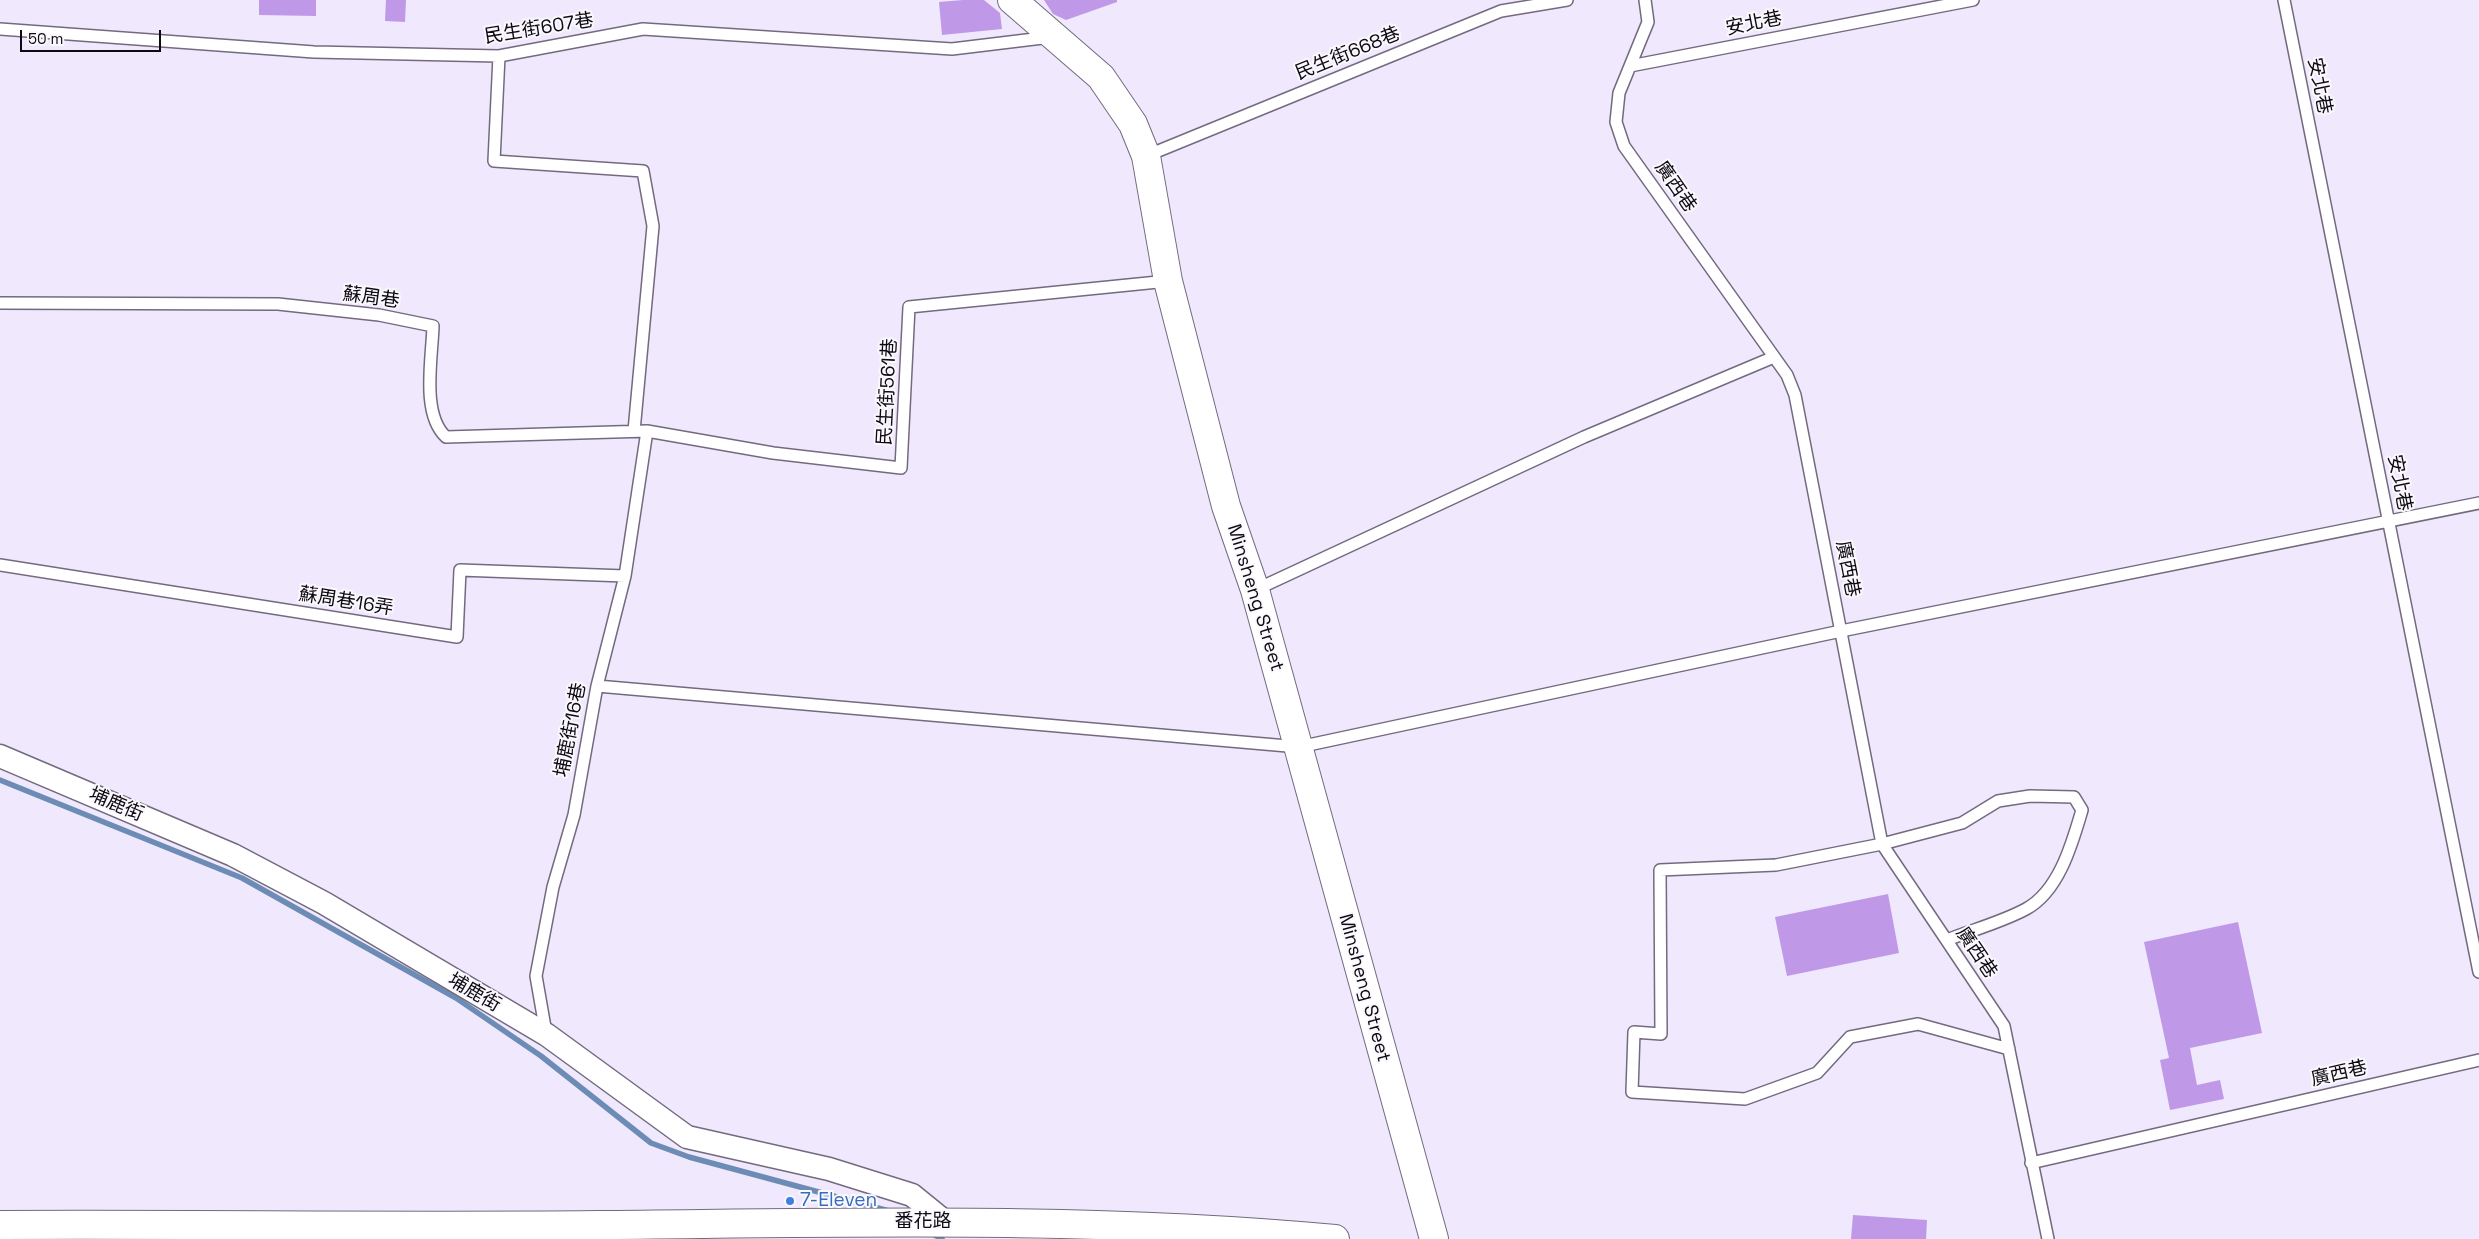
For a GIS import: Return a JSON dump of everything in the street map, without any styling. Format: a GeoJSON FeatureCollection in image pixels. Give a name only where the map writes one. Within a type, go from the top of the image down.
{"type":"FeatureCollection","features":[{"type":"Feature","properties":{"kind":"street","name":"Minsheng Street"},"geometry":{"type":"LineString","coordinates":[[1012,0],[1101,78],[1132,124],[1146,156],[1168,281],[1226,506],[1255,590],[1434,1239]]}},
{"type":"Feature","properties":{"kind":"street","name":"埔鹿街"},"geometry":{"type":"LineString","coordinates":[[0,756],[233,855],[324,903],[546,1035],[687,1137],[828,1169],[912,1195],[944,1221]]}},
{"type":"Feature","properties":{"kind":"street","name":"番花路"},"geometry":{"type":"LineString","coordinates":[[0,1224],[137,1232],[405,1232],[944,1221],[1232,1229],[1335,1239]]}},
{"type":"Feature","properties":{"kind":"lane","name":"民生街668巷"},"geometry":{"type":"LineString","coordinates":[[1146,156],[1501,11],[1567,0]]}},
{"type":"Feature","properties":{"kind":"lane","name":"廣西巷"},"geometry":{"type":"LineString","coordinates":[[1645,0],[1648,22],[1619,93],[1616,122],[1624,146],[1787,375],[1795,394],[1882,844],[2004,1026],[2048,1239]]}},
{"type":"Feature","properties":{"kind":"lane","name":"安北巷"},"geometry":{"type":"LineString","coordinates":[[1630,66],[1973,0]]}},
{"type":"Feature","properties":{"kind":"lane","name":"安北巷"},"geometry":{"type":"LineString","coordinates":[[2284,0],[2479,972]]}},
{"type":"Feature","properties":{"kind":"lane","name":"民生街607巷"},"geometry":{"type":"LineString","coordinates":[[0,29],[314,52],[499,56],[643,29],[952,49],[1051,36]]}},
{"type":"Feature","properties":{"kind":"lane"},"geometry":{"type":"LineString","coordinates":[[499,56],[494,161],[643,171],[653,226],[634,432]]}},
{"type":"Feature","properties":{"kind":"lane","name":"民生街561巷"},"geometry":{"type":"LineString","coordinates":[[634,432],[648,431],[773,453],[901,468],[910,308],[1168,281]]}},
{"type":"Feature","properties":{"kind":"lane","name":"蘇周巷"},"geometry":{"type":"LineString","coordinates":[[0,303],[278,304],[379,315],[433,326],[430,408],[438,429],[446,436],[634,432]]}},
{"type":"Feature","properties":{"kind":"lane"},"geometry":{"type":"LineString","coordinates":[[1255,590],[1584,437],[1774,357]]}},
{"type":"Feature","properties":{"kind":"lane","name":"埔鹿街16巷"},"geometry":{"type":"LineString","coordinates":[[546,1035],[536,976],[553,887],[574,815],[597,686],[625,576],[648,431]]}},
{"type":"Feature","properties":{"kind":"lane"},"geometry":{"type":"LineString","coordinates":[[597,686],[1299,747],[1841,631],[2479,503]]}},
{"type":"Feature","properties":{"kind":"lane","name":"蘇周巷16弄"},"geometry":{"type":"LineString","coordinates":[[0,565],[457,637],[460,570],[625,576]]}},
{"type":"Feature","properties":{"kind":"lane"},"geometry":{"type":"LineString","coordinates":[[1947,940],[2027,909],[2048,890],[2072,843],[2082,810],[2074,798],[2030,796],[1998,801],[1962,823],[1882,844],[1776,865],[1660,870],[1661,1034],[1634,1032],[1632,1092],[1745,1099],[1817,1073],[1850,1037],[1918,1024],[2009,1049]]}},
{"type":"Feature","properties":{"kind":"lane","name":"廣西巷"},"geometry":{"type":"LineString","coordinates":[[2031,1163],[2479,1060]]}},
{"type":"Feature","properties":{"kind":"building"},"geometry":{"type":"Polygon","coordinates":[[[259,0],[316,0],[316,16],[259,15],[259,0]]]}},
{"type":"Feature","properties":{"kind":"building"},"geometry":{"type":"Polygon","coordinates":[[[386,0],[406,0],[405,22],[385,21],[386,0]]]}},
{"type":"Feature","properties":{"kind":"building"},"geometry":{"type":"Polygon","coordinates":[[[984,0],[1000,13],[1002,29],[942,35],[939,2],[984,0]]]}},
{"type":"Feature","properties":{"kind":"building"},"geometry":{"type":"Polygon","coordinates":[[[1044,0],[1117,0],[1117,2],[1066,20],[1053,14],[1044,0]]]}},
{"type":"Feature","properties":{"kind":"building"},"geometry":{"type":"Polygon","coordinates":[[[1888,894],[1899,953],[1787,976],[1775,917],[1888,894]]]}},
{"type":"Feature","properties":{"kind":"building"},"geometry":{"type":"Polygon","coordinates":[[[2238,922],[2262,1033],[2190,1048],[2197,1085],[2220,1080],[2224,1099],[2170,1110],[2160,1060],[2169,1058],[2144,942],[2238,922]]]}},
{"type":"Feature","properties":{"kind":"building"},"geometry":{"type":"Polygon","coordinates":[[[1853,1215],[1927,1220],[1926,1239],[1851,1239],[1853,1215]]]}},
{"type":"Feature","properties":{"kind":"waterway"},"geometry":{"type":"LineString","coordinates":[[0,780],[242,878],[456,998],[541,1056],[651,1143],[689,1157],[889,1211]]}},
{"type":"Feature","properties":{"kind":"waterway"},"geometry":{"type":"LineString","coordinates":[[931,1233],[942,1239]]}},
{"type":"Feature","properties":{"kind":"place","name":"7-Eleven"},"geometry":{"type":"Point","coordinates":[790,1201]}}]}
